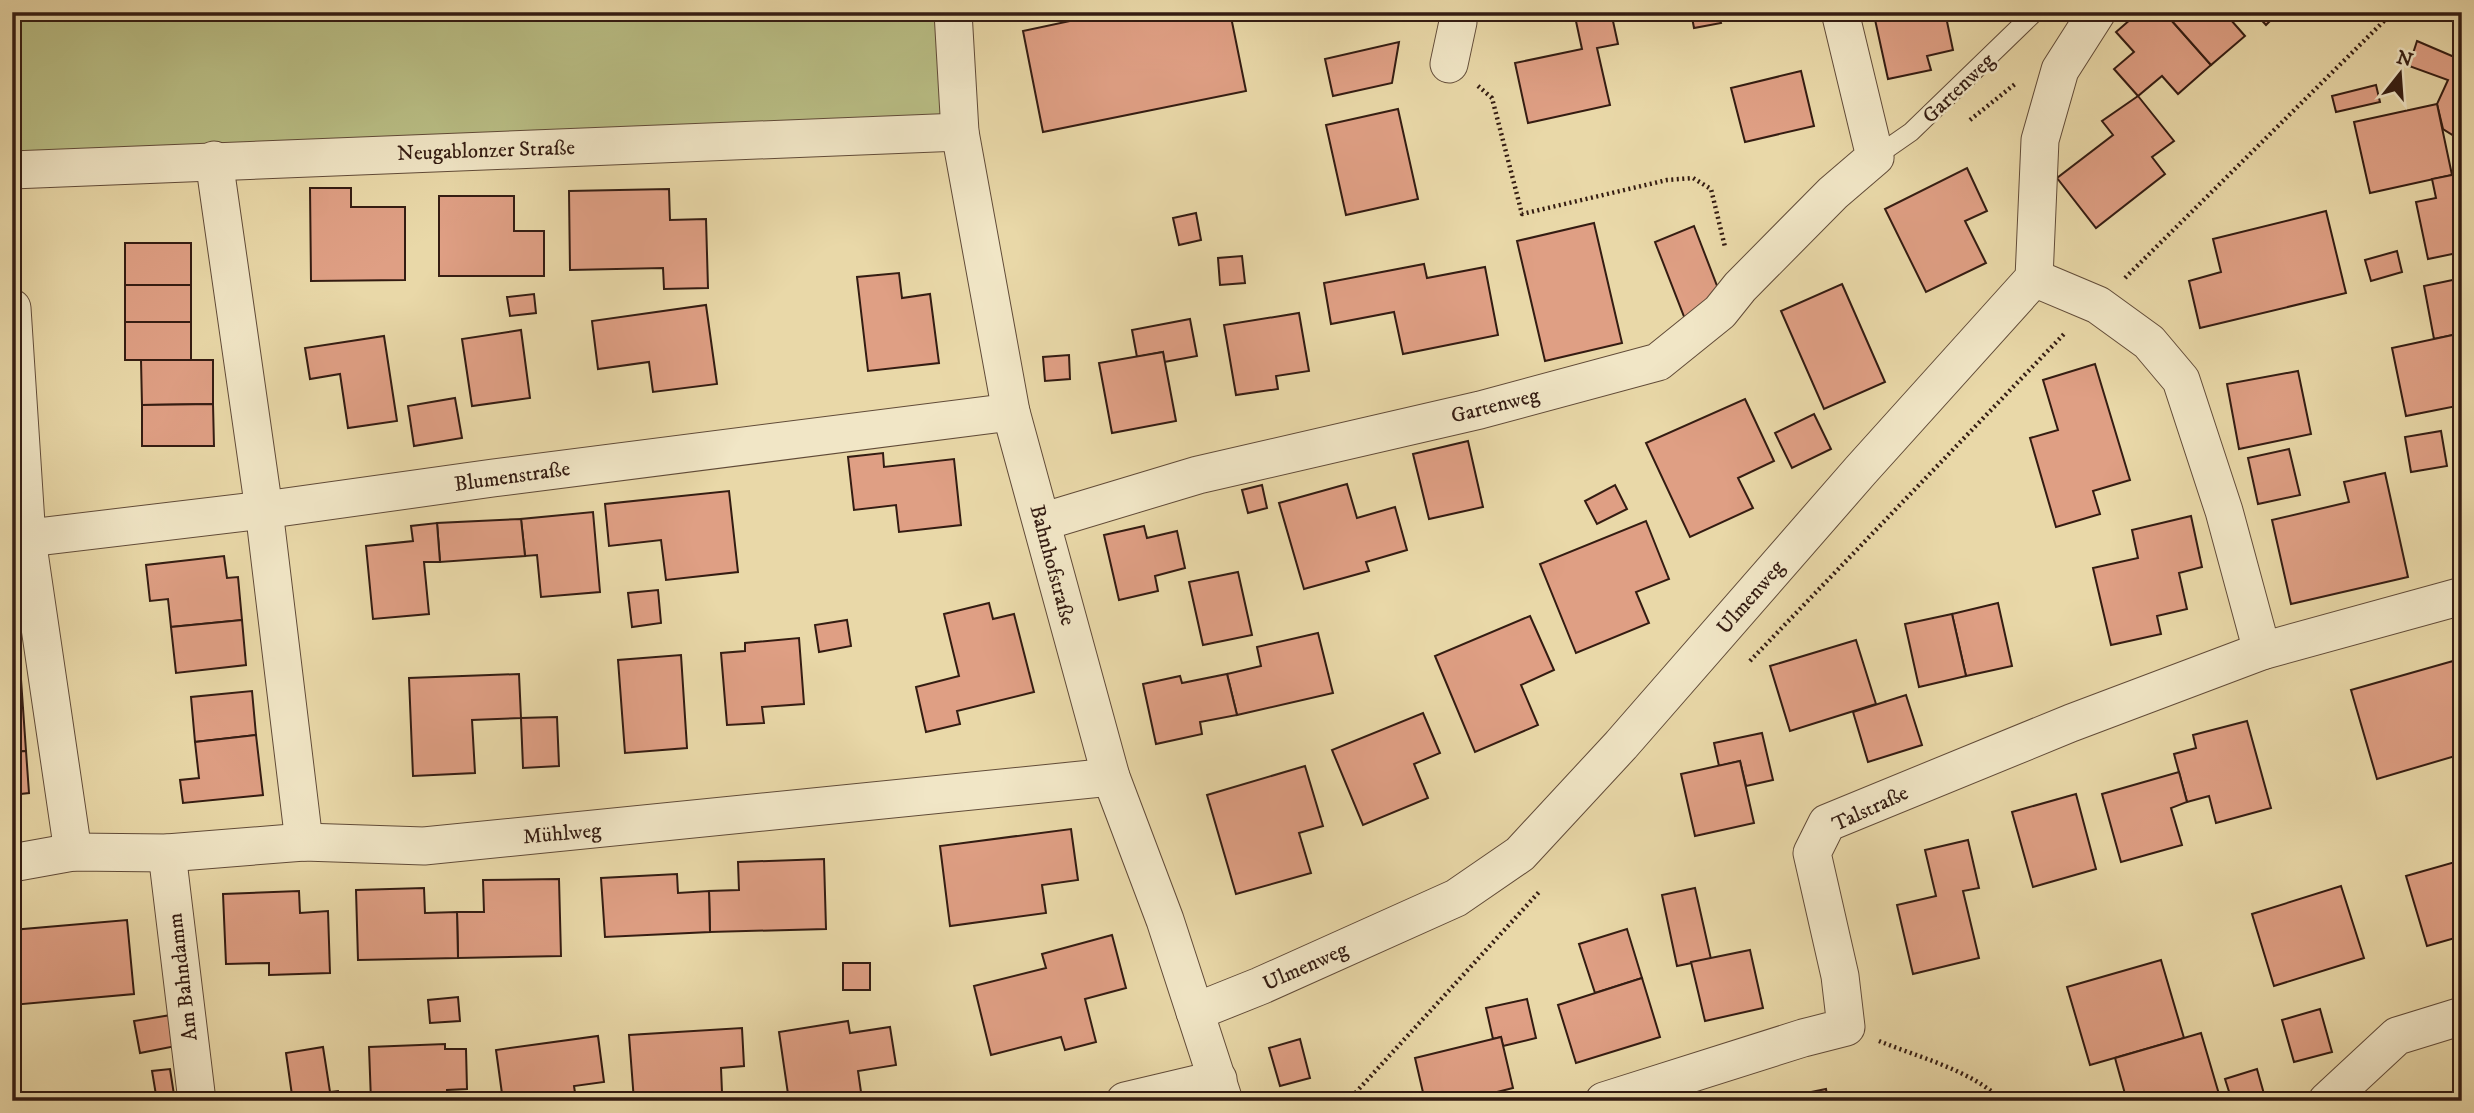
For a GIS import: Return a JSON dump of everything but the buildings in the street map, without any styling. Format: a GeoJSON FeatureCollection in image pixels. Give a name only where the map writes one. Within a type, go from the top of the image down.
{"type":"FeatureCollection","features":[{"type":"Feature","properties":{"kind":"street","name":"Bahnhofstraße"},"geometry":{"type":"LineString","coordinates":[[953,12],[960,132],[1011,412],[1111,777],[1165,920],[1221,1090]]}},
{"type":"Feature","properties":{"kind":"street"},"geometry":{"type":"LineString","coordinates":[[1449,64],[1458,22],[1456,12]]}},
{"type":"Feature","properties":{"kind":"street"},"geometry":{"type":"LineString","coordinates":[[1840,12],[1875,157]]}},
{"type":"Feature","properties":{"kind":"street"},"geometry":{"type":"LineString","coordinates":[[2097,12],[2060,70],[2040,140],[2034,278],[2098,304],[2149,342],[2181,380],[2224,511],[2262,650]]}},
{"type":"Feature","properties":{"kind":"street","name":"Neugablonzer Straße"},"geometry":{"type":"LineString","coordinates":[[12,170],[960,132]]}},
{"type":"Feature","properties":{"kind":"street","name":"Gartenweg"},"geometry":{"type":"LineString","coordinates":[[1042,522],[1198,475],[1480,410],[1658,362],[1720,312],[1740,287],[1833,193],[1875,157]]}},
{"type":"Feature","properties":{"kind":"street"},"geometry":{"type":"LineString","coordinates":[[214,160],[264,510],[304,842]]}},
{"type":"Feature","properties":{"kind":"street","name":"Ulmenweg"},"geometry":{"type":"LineString","coordinates":[[1195,1012],[1260,986],[1456,898],[1520,854],[1621,746],[1861,470],[2034,278]]}},
{"type":"Feature","properties":{"kind":"street"},"geometry":{"type":"LineString","coordinates":[[12,308],[20,539],[73,852]]}},
{"type":"Feature","properties":{"kind":"street","name":"Blumenstraße"},"geometry":{"type":"LineString","coordinates":[[20,539],[264,510],[1011,412]]}},
{"type":"Feature","properties":{"kind":"street","name":"Talstraße"},"geometry":{"type":"LineString","coordinates":[[1846,1027],[1840,976],[1812,853],[1827,823],[2071,723],[2262,650],[2462,596]]}},
{"type":"Feature","properties":{"kind":"street","name":"Mühlweg"},"geometry":{"type":"LineString","coordinates":[[12,863],[73,852],[167,853],[304,842],[424,846],[1111,777]]}},
{"type":"Feature","properties":{"kind":"street","name":"Am Bahndamm"},"geometry":{"type":"LineString","coordinates":[[167,853],[197,1101]]}},
{"type":"Feature","properties":{"kind":"street"},"geometry":{"type":"LineString","coordinates":[[2327,1101],[2397,1036],[2462,1016]]}},
{"type":"Feature","properties":{"kind":"street"},"geometry":{"type":"LineString","coordinates":[[1604,1101],[1670,1090],[1803,1038],[1846,1027]]}},
{"type":"Feature","properties":{"kind":"street"},"geometry":{"type":"LineString","coordinates":[[1125,1101],[1221,1090]]}},
{"type":"Feature","properties":{"kind":"lane","name":"Gartenweg"},"geometry":{"type":"LineString","coordinates":[[1875,157],[1912,132],[2035,12]]}},
{"type":"Feature","properties":{"kind":"path"},"geometry":{"type":"LineString","coordinates":[[1748,664],[2053,344],[2098,304],[2393,12]]}},
{"type":"Feature","properties":{"kind":"path"},"geometry":{"type":"LineString","coordinates":[[1449,64],[1492,97],[1522,214],[1667,180],[1693,178],[1711,189],[1726,250],[1740,287]]}},
{"type":"Feature","properties":{"kind":"path"},"geometry":{"type":"LineString","coordinates":[[1348,1101],[1545,885]]}},
{"type":"Feature","properties":{"kind":"path"},"geometry":{"type":"LineString","coordinates":[[1846,1027],[1934,1060],[1993,1091],[2003,1101]]}},
{"type":"Feature","properties":{"kind":"green space"},"geometry":{"type":"Polygon","coordinates":[[[12,12],[942,12],[948,121],[12,153],[12,12]]]}}]}
